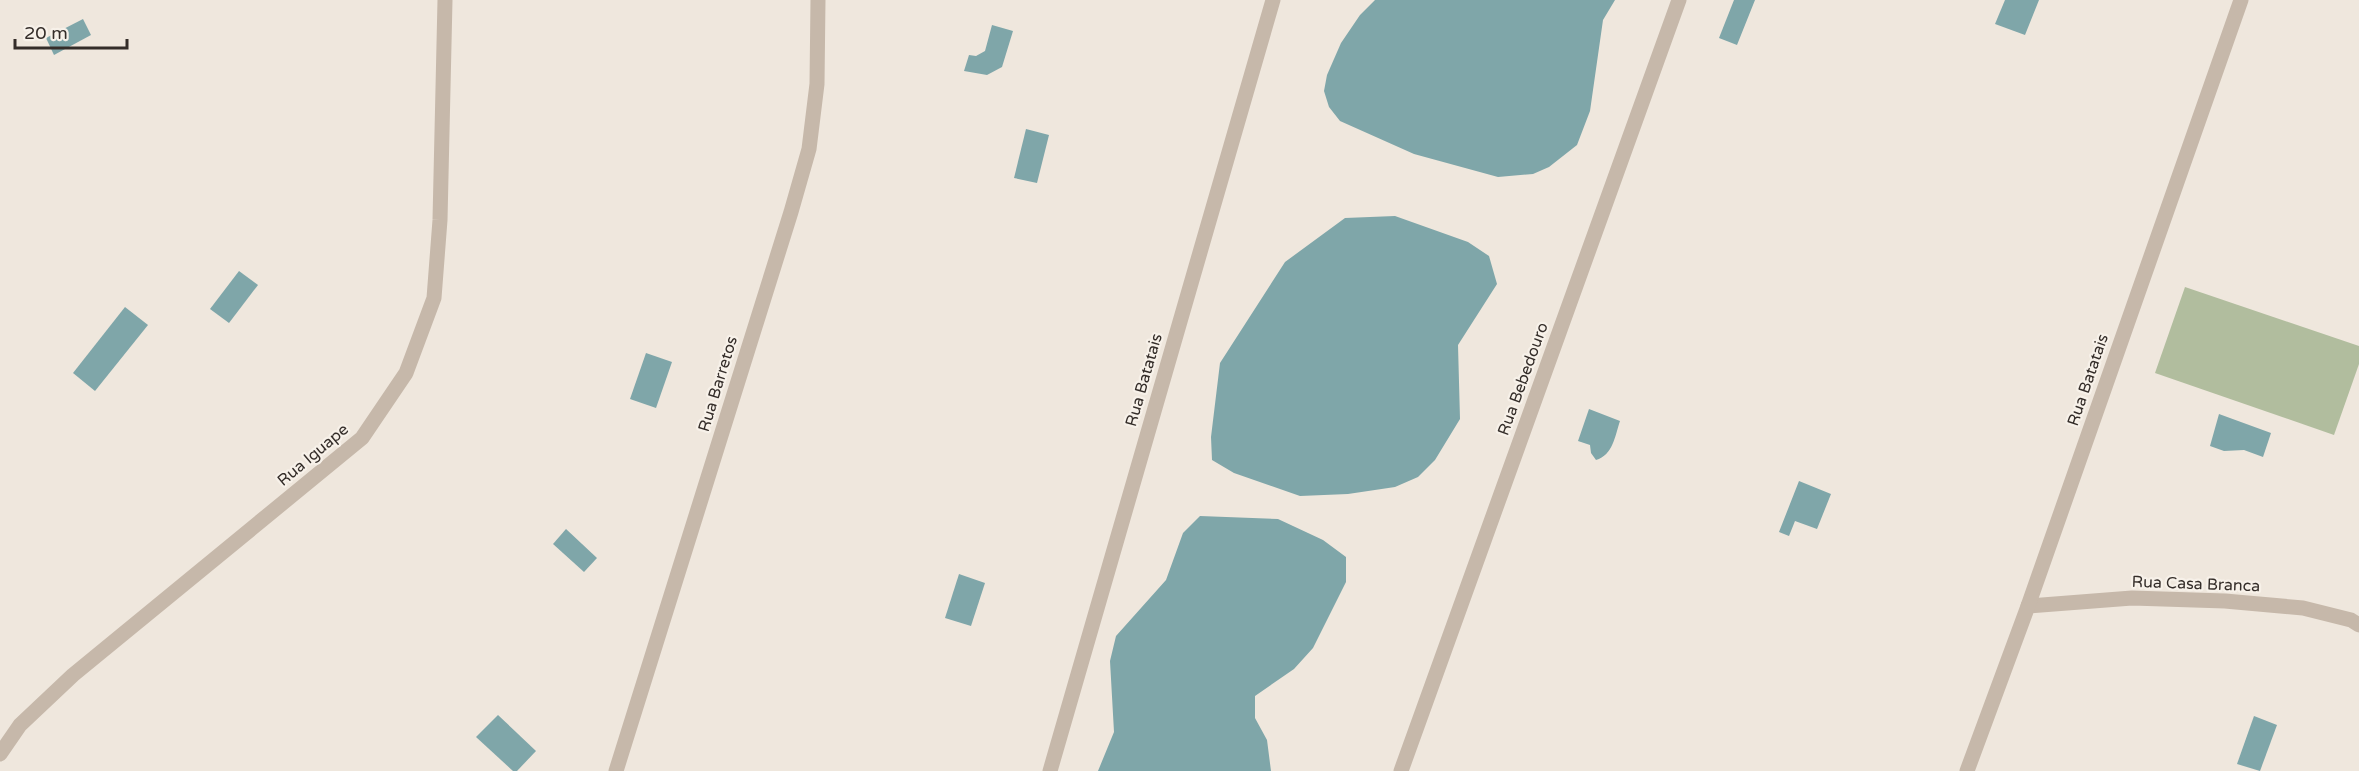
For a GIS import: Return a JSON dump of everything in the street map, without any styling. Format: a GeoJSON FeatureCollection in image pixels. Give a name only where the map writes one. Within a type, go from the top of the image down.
{"type":"FeatureCollection","features":[{"type":"Feature","properties":{"kind":"street","name":"Rua Iguape"},"geometry":{"type":"LineString","coordinates":[[0,754],[20,725],[73,675],[362,438],[406,373],[434,298],[440,220],[445,0]]}},
{"type":"Feature","properties":{"kind":"street","name":"Rua Barretos"},"geometry":{"type":"LineString","coordinates":[[616,771],[809,148],[817,84],[818,0]]}},
{"type":"Feature","properties":{"kind":"street","name":"Rua Batatais"},"geometry":{"type":"LineString","coordinates":[[1050,771],[1274,0]]}},
{"type":"Feature","properties":{"kind":"street","name":"Rua Bebedouro"},"geometry":{"type":"LineString","coordinates":[[1401,771],[1680,0]]}},
{"type":"Feature","properties":{"kind":"street","name":"Rua Batatais"},"geometry":{"type":"LineString","coordinates":[[1967,771],[2028,606],[2241,0]]}},
{"type":"Feature","properties":{"kind":"street","name":"Rua Casa Branca"},"geometry":{"type":"LineString","coordinates":[[2028,606],[2132,598],[2225,602],[2303,608],[2350,620],[2359,625]]}},
{"type":"Feature","properties":{"kind":"green space"},"geometry":{"type":"Polygon","coordinates":[[[2185,287],[2359,346],[2359,364],[2334,435],[2155,373],[2185,287]]]}},
{"type":"Feature","properties":{"kind":"water"},"geometry":{"type":"Polygon","coordinates":[[[1375,0],[1615,0],[1603,20],[1590,111],[1577,145],[1549,167],[1533,174],[1498,177],[1414,154],[1340,121],[1329,107],[1324,91],[1327,75],[1341,43],[1360,15],[1375,0]]]}},
{"type":"Feature","properties":{"kind":"water"},"geometry":{"type":"Polygon","coordinates":[[[1734,0],[1755,0],[1737,45],[1719,38],[1734,0]]]}},
{"type":"Feature","properties":{"kind":"water"},"geometry":{"type":"Polygon","coordinates":[[[2005,0],[2039,0],[2025,35],[1995,24],[2005,0]]]}},
{"type":"Feature","properties":{"kind":"water"},"geometry":{"type":"Polygon","coordinates":[[[83,19],[91,35],[54,55],[46,38],[83,19]]]}},
{"type":"Feature","properties":{"kind":"water"},"geometry":{"type":"Polygon","coordinates":[[[992,25],[1013,31],[1002,67],[987,75],[964,71],[969,55],[976,56],[985,51],[992,25]]]}},
{"type":"Feature","properties":{"kind":"water"},"geometry":{"type":"Polygon","coordinates":[[[1026,129],[1049,135],[1037,183],[1014,178],[1026,129]]]}},
{"type":"Feature","properties":{"kind":"water"},"geometry":{"type":"Polygon","coordinates":[[[1395,216],[1468,242],[1489,256],[1497,284],[1458,345],[1460,419],[1435,460],[1418,477],[1395,487],[1348,494],[1300,496],[1234,473],[1212,460],[1211,437],[1220,363],[1285,262],[1345,218],[1395,216]]]}},
{"type":"Feature","properties":{"kind":"water"},"geometry":{"type":"Polygon","coordinates":[[[239,271],[258,285],[229,323],[210,309],[239,271]]]}},
{"type":"Feature","properties":{"kind":"water"},"geometry":{"type":"Polygon","coordinates":[[[125,307],[148,325],[95,391],[73,373],[125,307]]]}},
{"type":"Feature","properties":{"kind":"water"},"geometry":{"type":"Polygon","coordinates":[[[646,353],[672,362],[656,408],[630,399],[646,353]]]}},
{"type":"Feature","properties":{"kind":"water"},"geometry":{"type":"Polygon","coordinates":[[[1589,409],[1620,421],[1610,449],[1602,458],[1596,460],[1591,453],[1590,445],[1578,441],[1589,409]]]}},
{"type":"Feature","properties":{"kind":"water"},"geometry":{"type":"Polygon","coordinates":[[[2219,414],[2271,433],[2263,457],[2244,450],[2224,451],[2210,446],[2219,414]]]}},
{"type":"Feature","properties":{"kind":"water"},"geometry":{"type":"Polygon","coordinates":[[[1799,481],[1831,494],[1817,529],[1795,521],[1789,536],[1779,532],[1799,481]]]}},
{"type":"Feature","properties":{"kind":"water"},"geometry":{"type":"Polygon","coordinates":[[[1200,516],[1278,519],[1323,540],[1346,557],[1346,582],[1313,648],[1294,669],[1255,696],[1255,718],[1267,740],[1271,771],[1098,771],[1114,732],[1110,661],[1116,636],[1166,580],[1183,533],[1200,516]]]}},
{"type":"Feature","properties":{"kind":"water"},"geometry":{"type":"Polygon","coordinates":[[[566,529],[597,558],[584,572],[553,544],[566,529]]]}},
{"type":"Feature","properties":{"kind":"water"},"geometry":{"type":"Polygon","coordinates":[[[959,574],[985,583],[971,626],[945,618],[959,574]]]}},
{"type":"Feature","properties":{"kind":"water"},"geometry":{"type":"Polygon","coordinates":[[[498,715],[536,751],[517,771],[513,771],[476,737],[498,715]]]}},
{"type":"Feature","properties":{"kind":"water"},"geometry":{"type":"Polygon","coordinates":[[[2254,716],[2277,725],[2260,771],[2237,764],[2254,716]]]}}]}
